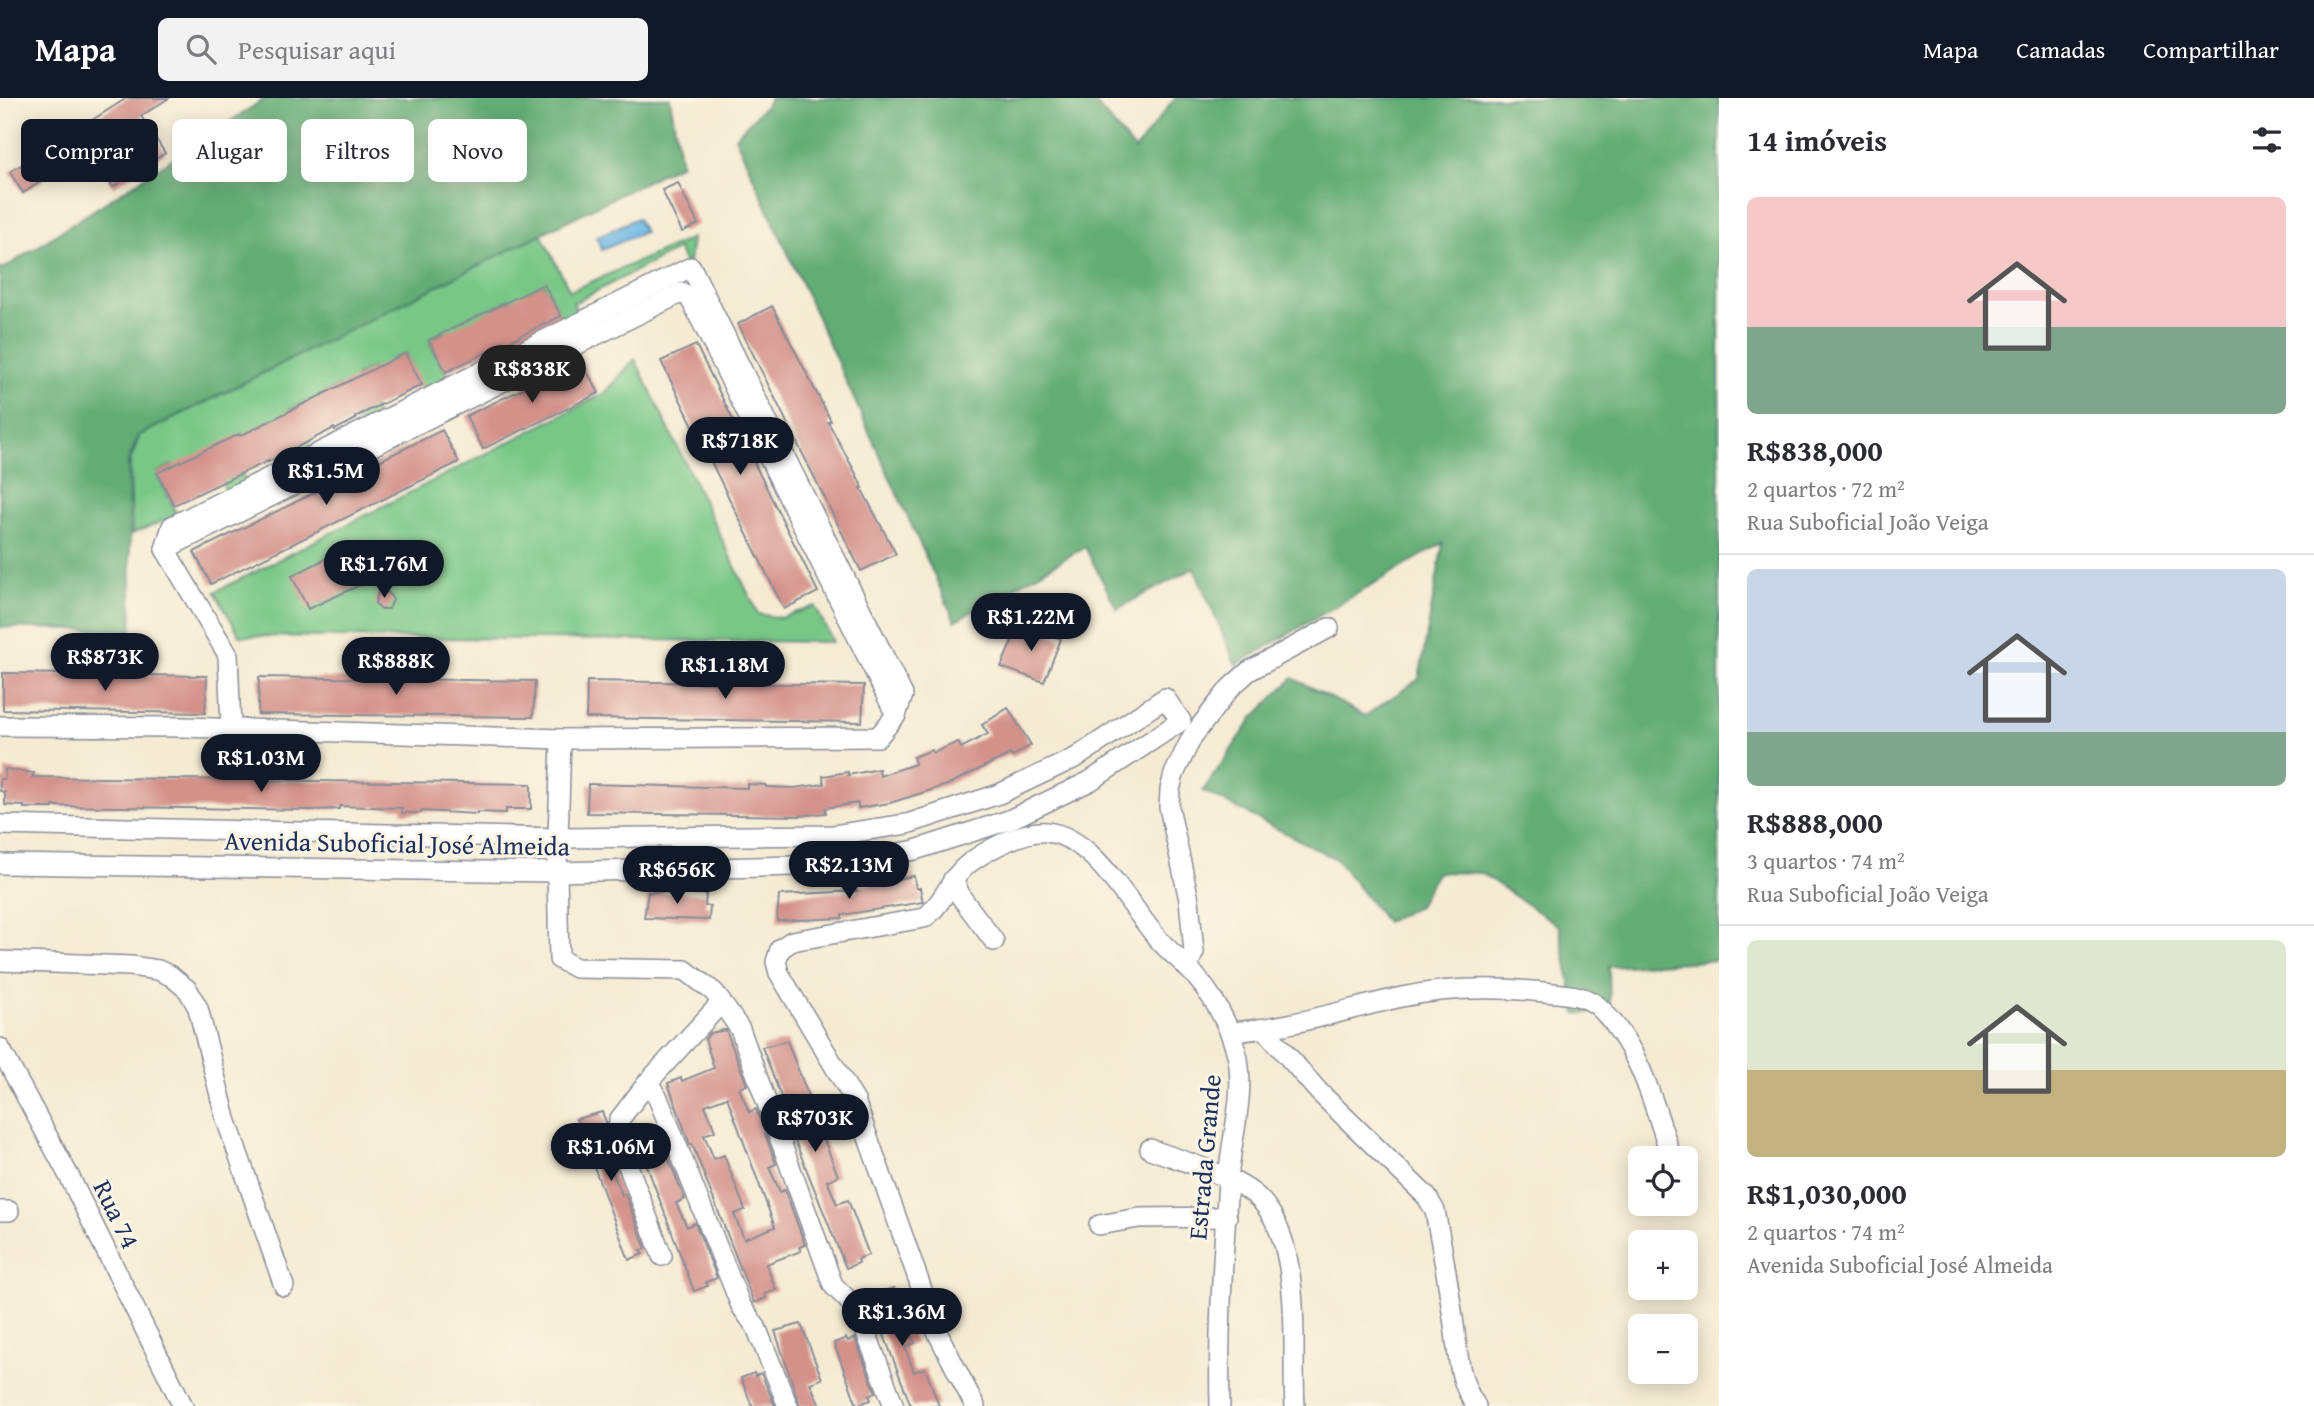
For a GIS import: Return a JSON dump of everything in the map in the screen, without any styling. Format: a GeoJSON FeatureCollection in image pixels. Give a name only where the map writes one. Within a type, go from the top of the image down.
{"type":"FeatureCollection","features":[{"type":"Feature","properties":{"kind":"street"},"geometry":{"type":"LineString","coordinates":[[0,726],[231,728],[561,739],[878,737],[896,715],[903,695],[691,267],[172,526],[165,549],[228,655],[231,728]]}},
{"type":"Feature","properties":{"kind":"street"},"geometry":{"type":"LineString","coordinates":[[165,549],[681,293],[690,298],[896,715]]}},
{"type":"Feature","properties":{"kind":"street"},"geometry":{"type":"LineString","coordinates":[[1187,967],[1194,952],[1189,900],[1169,807],[1174,774],[1192,737],[1230,688],[1249,671],[1329,628]]}},
{"type":"Feature","properties":{"kind":"street","name":"Avenida Suboficial José Almeida"},"geometry":{"type":"LineString","coordinates":[[0,825],[559,838],[834,835],[907,824],[999,794],[1077,757],[1165,698],[1181,721],[1090,781],[1009,820],[915,850],[836,865],[557,872],[0,864]]}},
{"type":"Feature","properties":{"kind":"street"},"geometry":{"type":"LineString","coordinates":[[561,739],[557,872],[559,958],[576,968],[685,970],[714,992],[740,1029],[833,1285],[857,1309],[894,1406]]}},
{"type":"Feature","properties":{"kind":"street","name":"Estrada Grande"},"geometry":{"type":"LineString","coordinates":[[953,878],[971,862],[1018,837],[1031,833],[1058,834],[1071,840],[1093,856],[1160,941],[1201,980],[1230,1032],[1238,1061],[1239,1097],[1222,1245],[1218,1335],[1220,1406]]}},
{"type":"Feature","properties":{"kind":"street"},"geometry":{"type":"LineString","coordinates":[[953,878],[961,897],[994,941]]}},
{"type":"Feature","properties":{"kind":"street"},"geometry":{"type":"LineString","coordinates":[[953,878],[930,914],[924,918],[792,941],[780,949],[776,962],[779,973],[855,1101],[937,1332],[975,1406]]}},
{"type":"Feature","properties":{"kind":"street"},"geometry":{"type":"LineString","coordinates":[[0,961],[131,966],[158,970],[172,976],[188,990],[198,1008],[226,1119],[284,1286]]}},
{"type":"Feature","properties":{"kind":"street"},"geometry":{"type":"LineString","coordinates":[[1230,1032],[1265,1030],[1402,997],[1441,991],[1478,988],[1580,996],[1602,1009],[1626,1042],[1646,1078],[1668,1146]]}},
{"type":"Feature","properties":{"kind":"street"},"geometry":{"type":"LineString","coordinates":[[663,1256],[618,1139],[619,1120],[649,1082],[722,1003]]}},
{"type":"Feature","properties":{"kind":"street"},"geometry":{"type":"LineString","coordinates":[[1265,1030],[1318,1091],[1427,1197],[1435,1211],[1449,1290],[1458,1366],[1468,1394],[1476,1406]]}},
{"type":"Feature","properties":{"kind":"street","name":"Rua 74"},"geometry":{"type":"LineString","coordinates":[[0,1048],[69,1176],[183,1406]]}},
{"type":"Feature","properties":{"kind":"street"},"geometry":{"type":"LineString","coordinates":[[649,1082],[658,1098],[741,1306],[757,1326],[788,1406]]}},
{"type":"Feature","properties":{"kind":"street"},"geometry":{"type":"LineString","coordinates":[[1150,1149],[1228,1179],[1255,1196],[1276,1221],[1287,1249],[1291,1280],[1295,1406]]}},
{"type":"Feature","properties":{"kind":"street"},"geometry":{"type":"LineString","coordinates":[[1099,1225],[1139,1218],[1227,1217]]}},
{"type":"Feature","properties":{"kind":"green space"},"geometry":{"type":"Polygon","coordinates":[[[266,98],[670,98],[681,164],[139,435],[128,462],[132,631],[0,627],[0,267],[3,269],[137,182],[158,182],[158,168],[172,159],[172,182],[287,182],[287,119],[234,119],[266,98]]]}},
{"type":"Feature","properties":{"kind":"green space"},"geometry":{"type":"Polygon","coordinates":[[[769,98],[1091,98],[1135,150],[1175,98],[1719,98],[1719,960],[1609,967],[1610,1010],[1576,1014],[1559,926],[1481,873],[1437,872],[1418,906],[1386,922],[1336,859],[1203,791],[1253,718],[1293,678],[1365,716],[1419,679],[1443,543],[1236,665],[1194,568],[1117,609],[1085,547],[955,621],[735,137],[768,103],[769,98]]]}},
{"type":"Feature","properties":{"kind":"green space"},"geometry":{"type":"Polygon","coordinates":[[[541,234],[570,291],[692,238],[689,262],[685,264],[678,249],[573,303],[580,317],[565,325],[544,284],[530,291],[514,308],[510,299],[495,307],[515,346],[496,357],[489,338],[448,341],[444,332],[429,340],[437,357],[444,353],[441,363],[451,380],[424,394],[405,353],[391,360],[394,367],[377,376],[371,368],[356,376],[377,414],[357,424],[339,386],[325,393],[328,400],[309,410],[305,402],[290,409],[311,447],[290,460],[290,452],[273,419],[259,426],[262,433],[236,465],[246,480],[226,492],[218,471],[177,474],[172,465],[157,473],[177,515],[132,534],[130,462],[140,435],[541,234]]]}},
{"type":"Feature","properties":{"kind":"green space"},"geometry":{"type":"Polygon","coordinates":[[[635,359],[758,614],[780,618],[815,606],[833,642],[240,636],[215,592],[605,393],[635,359]]]}},
{"type":"Feature","properties":{"kind":"water"},"geometry":{"type":"Polygon","coordinates":[[[637,218],[644,232],[602,250],[596,237],[637,218]]]}},
{"type":"Feature","properties":{"kind":"building"},"geometry":{"type":"Polygon","coordinates":[[[127,98],[169,98],[141,116],[143,119],[94,119],[127,98]]]}},
{"type":"Feature","properties":{"kind":"building"},"geometry":{"type":"Polygon","coordinates":[[[158,142],[165,153],[158,158],[158,142]]]}},
{"type":"Feature","properties":{"kind":"building"},"geometry":{"type":"Polygon","coordinates":[[[21,165],[21,182],[40,182],[23,193],[10,172],[21,165]]]}},
{"type":"Feature","properties":{"kind":"building"},"geometry":{"type":"Polygon","coordinates":[[[678,183],[698,224],[682,232],[662,190],[678,183]]]}},
{"type":"Feature","properties":{"kind":"building"},"geometry":{"type":"Polygon","coordinates":[[[544,284],[561,316],[446,372],[429,340],[544,284]]]}},
{"type":"Feature","properties":{"kind":"building"},"geometry":{"type":"Polygon","coordinates":[[[772,306],[896,554],[861,571],[738,324],[772,306]]]}},
{"type":"Feature","properties":{"kind":"building"},"geometry":{"type":"Polygon","coordinates":[[[696,345],[818,592],[784,609],[661,361],[696,345]]]}},
{"type":"Feature","properties":{"kind":"building"},"geometry":{"type":"Polygon","coordinates":[[[405,353],[422,385],[355,417],[356,419],[335,430],[334,428],[174,505],[157,473],[239,434],[240,436],[405,353]]]}},
{"type":"Feature","properties":{"kind":"building"},"geometry":{"type":"Polygon","coordinates":[[[581,361],[599,393],[483,449],[466,416],[581,361]]]}},
{"type":"Feature","properties":{"kind":"building"},"geometry":{"type":"Polygon","coordinates":[[[442,430],[459,462],[211,584],[194,552],[442,430]]]}},
{"type":"Feature","properties":{"kind":"building"},"geometry":{"type":"Polygon","coordinates":[[[352,545],[369,581],[308,609],[292,576],[352,545]]]}},
{"type":"Feature","properties":{"kind":"building"},"geometry":{"type":"Polygon","coordinates":[[[378,592],[388,592],[393,600],[389,609],[380,609],[375,603],[378,592]]]}},
{"type":"Feature","properties":{"kind":"building"},"geometry":{"type":"Polygon","coordinates":[[[1020,622],[1061,639],[1044,682],[1001,667],[1020,622]]]}},
{"type":"Feature","properties":{"kind":"building"},"geometry":{"type":"Polygon","coordinates":[[[3,673],[207,676],[205,713],[3,710],[3,673]]]}},
{"type":"Feature","properties":{"kind":"building"},"geometry":{"type":"Polygon","coordinates":[[[259,677],[535,681],[533,717],[258,714],[259,677]]]}},
{"type":"Feature","properties":{"kind":"building"},"geometry":{"type":"Polygon","coordinates":[[[587,681],[864,685],[862,722],[586,718],[587,681]]]}},
{"type":"Feature","properties":{"kind":"building"},"geometry":{"type":"Polygon","coordinates":[[[1008,708],[1031,745],[1012,757],[1010,754],[947,785],[890,803],[858,808],[858,803],[825,808],[826,813],[799,816],[587,813],[588,784],[747,788],[747,784],[794,788],[824,784],[823,776],[848,772],[848,775],[879,769],[880,776],[915,764],[913,757],[932,750],[933,753],[958,742],[961,748],[988,734],[982,725],[1008,708]]]}},
{"type":"Feature","properties":{"kind":"building"},"geometry":{"type":"Polygon","coordinates":[[[5,769],[34,773],[32,777],[531,784],[531,809],[506,809],[506,813],[477,814],[421,811],[402,813],[402,808],[339,806],[339,809],[311,810],[53,806],[24,808],[5,805],[5,792],[0,791],[0,779],[5,779],[5,769]]]}},
{"type":"Feature","properties":{"kind":"building"},"geometry":{"type":"Polygon","coordinates":[[[914,876],[923,902],[842,915],[842,918],[777,921],[779,895],[857,891],[856,887],[914,876]]]}},
{"type":"Feature","properties":{"kind":"building"},"geometry":{"type":"Polygon","coordinates":[[[648,892],[706,894],[705,906],[710,906],[709,920],[644,918],[648,892]]]}},
{"type":"Feature","properties":{"kind":"building"},"geometry":{"type":"Polygon","coordinates":[[[726,1030],[747,1085],[739,1088],[749,1112],[756,1109],[776,1164],[769,1167],[780,1192],[785,1190],[805,1245],[799,1247],[801,1251],[766,1264],[776,1290],[765,1294],[766,1298],[754,1303],[668,1083],[681,1078],[682,1081],[714,1068],[705,1039],[710,1033],[726,1030]],[[727,1097],[705,1105],[715,1131],[704,1135],[714,1159],[724,1155],[745,1210],[734,1214],[744,1239],[775,1227],[727,1097]]]}},
{"type":"Feature","properties":{"kind":"building"},"geometry":{"type":"Polygon","coordinates":[[[787,1041],[808,1095],[798,1100],[807,1125],[817,1121],[838,1176],[827,1181],[837,1204],[848,1200],[869,1255],[846,1268],[790,1128],[793,1128],[762,1047],[787,1041]]]}},
{"type":"Feature","properties":{"kind":"building"},"geometry":{"type":"Polygon","coordinates":[[[602,1112],[607,1124],[606,1143],[616,1169],[612,1171],[622,1195],[625,1194],[646,1249],[641,1250],[643,1254],[629,1260],[576,1119],[602,1112]]]}},
{"type":"Feature","properties":{"kind":"building"},"geometry":{"type":"Polygon","coordinates":[[[654,1145],[655,1148],[663,1145],[685,1199],[676,1203],[687,1227],[695,1223],[717,1278],[706,1282],[708,1286],[694,1291],[641,1150],[654,1145]]]}},
{"type":"Feature","properties":{"kind":"building"},"geometry":{"type":"Polygon","coordinates":[[[894,1288],[915,1343],[905,1347],[914,1372],[925,1368],[939,1406],[911,1406],[869,1295],[894,1288]]]}},
{"type":"Feature","properties":{"kind":"building"},"geometry":{"type":"Polygon","coordinates":[[[801,1324],[822,1379],[810,1383],[820,1406],[800,1406],[775,1331],[801,1324]]]}},
{"type":"Feature","properties":{"kind":"building"},"geometry":{"type":"Polygon","coordinates":[[[846,1338],[848,1341],[855,1338],[876,1393],[869,1395],[871,1400],[857,1405],[834,1343],[846,1338]]]}},
{"type":"Feature","properties":{"kind":"building"},"geometry":{"type":"Polygon","coordinates":[[[754,1373],[755,1376],[761,1373],[775,1406],[752,1406],[741,1378],[754,1373]]]}}]}
